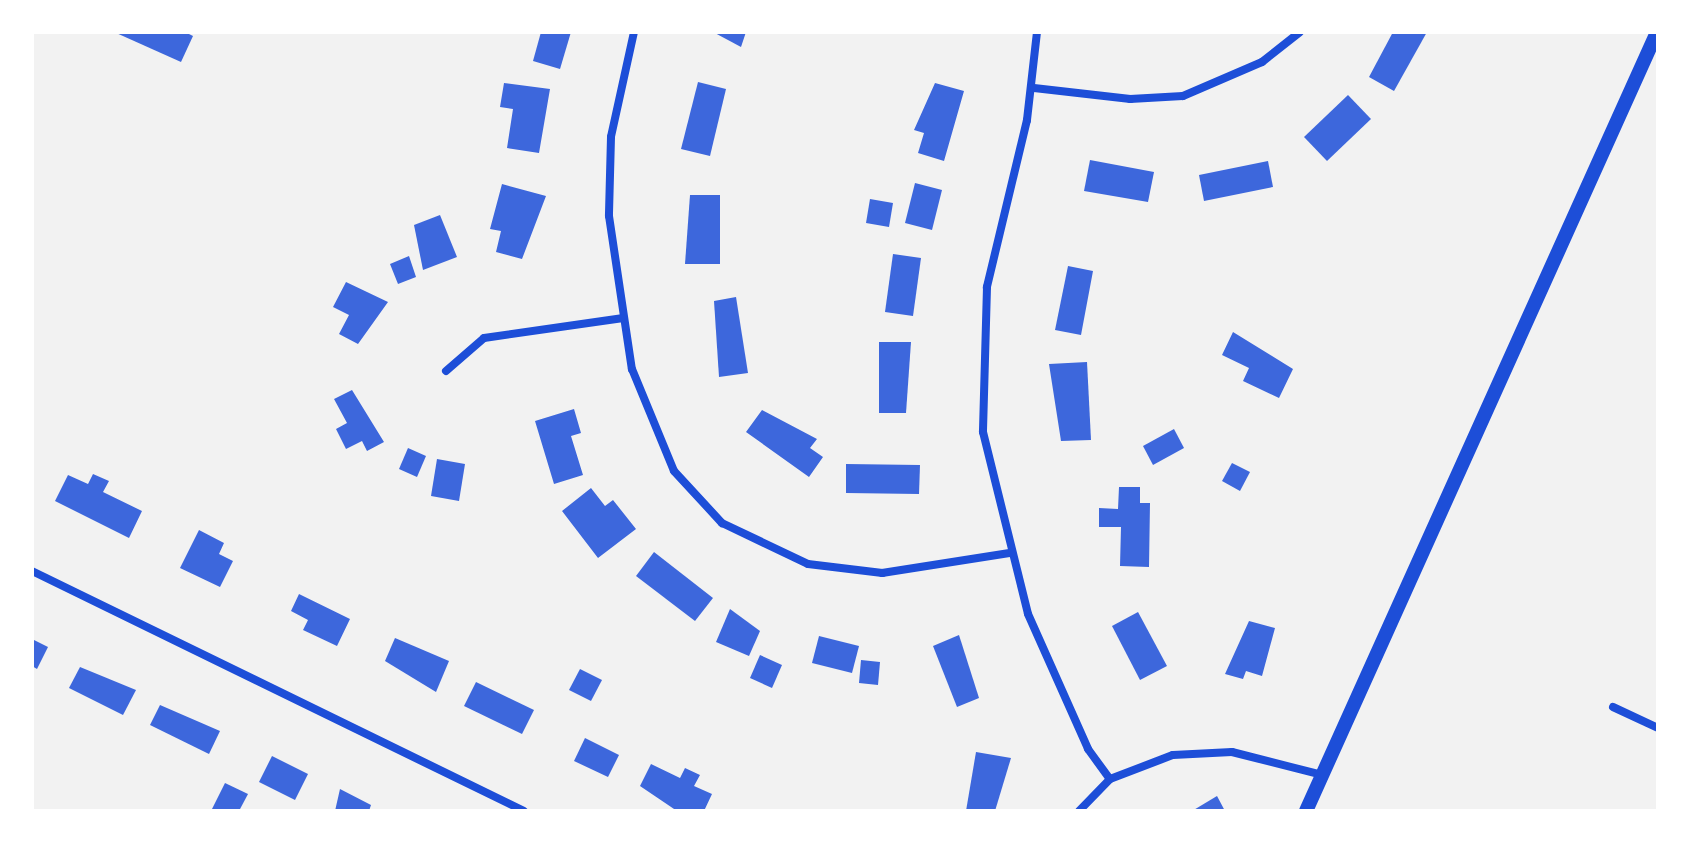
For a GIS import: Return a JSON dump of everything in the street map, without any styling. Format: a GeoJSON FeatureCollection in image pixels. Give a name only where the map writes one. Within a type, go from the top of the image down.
{"type":"FeatureCollection","features":[{"type":"Feature","properties":{"kind":"street"},"geometry":{"type":"LineString","coordinates":[[634,32],[609,161],[622,318],[661,449],[689,490],[742,536],[785,556],[860,573],[1009,553]]}},
{"type":"Feature","properties":{"kind":"street"},"geometry":{"type":"LineString","coordinates":[[1037,32],[1034,88],[981,334],[983,432],[1009,553],[1059,687],[1110,779]]}},
{"type":"Feature","properties":{"kind":"street"},"geometry":{"type":"LineString","coordinates":[[1034,88],[1118,99],[1183,96],[1249,69],[1300,32]]}},
{"type":"Feature","properties":{"kind":"street"},"geometry":{"type":"LineString","coordinates":[[1306,811],[1657,32]]}},
{"type":"Feature","properties":{"kind":"street"},"geometry":{"type":"LineString","coordinates":[[446,371],[484,338],[622,318]]}},
{"type":"Feature","properties":{"kind":"street"},"geometry":{"type":"LineString","coordinates":[[32,571],[524,811]]}},
{"type":"Feature","properties":{"kind":"street"},"geometry":{"type":"LineString","coordinates":[[1613,707],[1658,728]]}},
{"type":"Feature","properties":{"kind":"street"},"geometry":{"type":"LineString","coordinates":[[1079,811],[1110,779],[1158,757],[1212,751],[1322,775]]}},
{"type":"Feature","properties":{"kind":"building"},"geometry":{"type":"Polygon","coordinates":[[[114,32],[185,32],[193,36],[181,62],[114,32]]]}},
{"type":"Feature","properties":{"kind":"building"},"geometry":{"type":"Polygon","coordinates":[[[541,32],[571,32],[560,69],[533,61],[541,32]]]}},
{"type":"Feature","properties":{"kind":"building"},"geometry":{"type":"Polygon","coordinates":[[[713,32],[746,32],[741,47],[713,32]]]}},
{"type":"Feature","properties":{"kind":"building"},"geometry":{"type":"Polygon","coordinates":[[[1393,32],[1427,32],[1394,91],[1369,77],[1393,32]]]}},
{"type":"Feature","properties":{"kind":"building"},"geometry":{"type":"Polygon","coordinates":[[[698,82],[726,89],[710,156],[681,149],[698,82]]]}},
{"type":"Feature","properties":{"kind":"building"},"geometry":{"type":"Polygon","coordinates":[[[504,83],[550,89],[539,153],[507,148],[513,109],[500,107],[504,83]]]}},
{"type":"Feature","properties":{"kind":"building"},"geometry":{"type":"Polygon","coordinates":[[[935,83],[964,91],[944,161],[918,153],[924,133],[914,130],[935,83]]]}},
{"type":"Feature","properties":{"kind":"building"},"geometry":{"type":"Polygon","coordinates":[[[1348,95],[1371,119],[1327,161],[1304,137],[1348,95]]]}},
{"type":"Feature","properties":{"kind":"building"},"geometry":{"type":"Polygon","coordinates":[[[1090,160],[1154,172],[1148,202],[1084,191],[1090,160]]]}},
{"type":"Feature","properties":{"kind":"building"},"geometry":{"type":"Polygon","coordinates":[[[1268,161],[1273,187],[1204,201],[1199,175],[1268,161]]]}},
{"type":"Feature","properties":{"kind":"building"},"geometry":{"type":"Polygon","coordinates":[[[915,183],[942,190],[932,230],[905,223],[915,183]]]}},
{"type":"Feature","properties":{"kind":"building"},"geometry":{"type":"Polygon","coordinates":[[[502,184],[546,196],[522,259],[496,252],[501,231],[490,229],[502,184]]]}},
{"type":"Feature","properties":{"kind":"building"},"geometry":{"type":"Polygon","coordinates":[[[690,195],[720,195],[720,264],[685,264],[690,195]]]}},
{"type":"Feature","properties":{"kind":"building"},"geometry":{"type":"Polygon","coordinates":[[[870,199],[893,203],[889,227],[866,223],[870,199]]]}},
{"type":"Feature","properties":{"kind":"building"},"geometry":{"type":"Polygon","coordinates":[[[440,215],[457,257],[423,270],[414,225],[440,215]]]}},
{"type":"Feature","properties":{"kind":"building"},"geometry":{"type":"Polygon","coordinates":[[[893,254],[921,258],[913,316],[885,312],[893,254]]]}},
{"type":"Feature","properties":{"kind":"building"},"geometry":{"type":"Polygon","coordinates":[[[409,256],[416,277],[398,284],[390,264],[409,256]]]}},
{"type":"Feature","properties":{"kind":"building"},"geometry":{"type":"Polygon","coordinates":[[[1068,266],[1093,271],[1081,335],[1055,330],[1068,266]]]}},
{"type":"Feature","properties":{"kind":"building"},"geometry":{"type":"Polygon","coordinates":[[[346,282],[388,302],[358,344],[339,334],[349,315],[333,307],[346,282]]]}},
{"type":"Feature","properties":{"kind":"building"},"geometry":{"type":"Polygon","coordinates":[[[736,297],[748,373],[719,377],[714,301],[736,297]]]}},
{"type":"Feature","properties":{"kind":"building"},"geometry":{"type":"Polygon","coordinates":[[[1233,332],[1293,369],[1279,398],[1243,381],[1249,368],[1222,355],[1233,332]]]}},
{"type":"Feature","properties":{"kind":"building"},"geometry":{"type":"Polygon","coordinates":[[[879,342],[911,342],[906,413],[879,413],[879,342]]]}},
{"type":"Feature","properties":{"kind":"building"},"geometry":{"type":"Polygon","coordinates":[[[1087,362],[1091,440],[1061,441],[1049,364],[1087,362]]]}},
{"type":"Feature","properties":{"kind":"building"},"geometry":{"type":"Polygon","coordinates":[[[352,390],[384,442],[367,451],[362,441],[346,449],[336,429],[347,423],[334,399],[352,390]]]}},
{"type":"Feature","properties":{"kind":"building"},"geometry":{"type":"Polygon","coordinates":[[[574,409],[581,433],[571,436],[583,475],[554,484],[535,421],[574,409]]]}},
{"type":"Feature","properties":{"kind":"building"},"geometry":{"type":"Polygon","coordinates":[[[762,410],[817,439],[810,448],[823,457],[809,477],[746,432],[762,410]]]}},
{"type":"Feature","properties":{"kind":"building"},"geometry":{"type":"Polygon","coordinates":[[[1174,429],[1184,448],[1153,465],[1143,446],[1174,429]]]}},
{"type":"Feature","properties":{"kind":"building"},"geometry":{"type":"Polygon","coordinates":[[[408,448],[426,456],[417,477],[399,469],[408,448]]]}},
{"type":"Feature","properties":{"kind":"building"},"geometry":{"type":"Polygon","coordinates":[[[437,459],[465,464],[459,501],[431,496],[437,459]]]}},
{"type":"Feature","properties":{"kind":"building"},"geometry":{"type":"Polygon","coordinates":[[[1232,463],[1250,472],[1240,491],[1222,481],[1232,463]]]}},
{"type":"Feature","properties":{"kind":"building"},"geometry":{"type":"Polygon","coordinates":[[[846,464],[920,465],[919,494],[846,493],[846,464]]]}},
{"type":"Feature","properties":{"kind":"building"},"geometry":{"type":"Polygon","coordinates":[[[93,474],[109,481],[103,492],[142,511],[129,538],[55,501],[68,475],[88,484],[93,474]]]}},
{"type":"Feature","properties":{"kind":"building"},"geometry":{"type":"Polygon","coordinates":[[[1119,487],[1140,487],[1140,503],[1150,503],[1149,567],[1120,566],[1121,527],[1099,527],[1099,508],[1118,509],[1119,487]]]}},
{"type":"Feature","properties":{"kind":"building"},"geometry":{"type":"Polygon","coordinates":[[[591,488],[605,506],[613,500],[636,529],[598,558],[562,511],[591,488]]]}},
{"type":"Feature","properties":{"kind":"building"},"geometry":{"type":"Polygon","coordinates":[[[199,530],[224,543],[219,554],[233,561],[220,587],[180,568],[199,530]]]}},
{"type":"Feature","properties":{"kind":"building"},"geometry":{"type":"Polygon","coordinates":[[[654,552],[713,598],[695,621],[636,576],[654,552]]]}},
{"type":"Feature","properties":{"kind":"building"},"geometry":{"type":"Polygon","coordinates":[[[299,594],[350,619],[337,646],[303,630],[308,620],[291,611],[299,594]]]}},
{"type":"Feature","properties":{"kind":"building"},"geometry":{"type":"Polygon","coordinates":[[[730,609],[760,631],[749,656],[716,642],[730,609]]]}},
{"type":"Feature","properties":{"kind":"building"},"geometry":{"type":"Polygon","coordinates":[[[1138,612],[1167,666],[1140,680],[1112,626],[1138,612]]]}},
{"type":"Feature","properties":{"kind":"building"},"geometry":{"type":"Polygon","coordinates":[[[1249,621],[1275,628],[1262,676],[1246,671],[1243,679],[1225,674],[1249,621]]]}},
{"type":"Feature","properties":{"kind":"building"},"geometry":{"type":"Polygon","coordinates":[[[959,635],[979,698],[957,707],[933,646],[959,635]]]}},
{"type":"Feature","properties":{"kind":"building"},"geometry":{"type":"Polygon","coordinates":[[[819,636],[859,646],[852,673],[812,663],[819,636]]]}},
{"type":"Feature","properties":{"kind":"building"},"geometry":{"type":"Polygon","coordinates":[[[395,638],[449,661],[436,692],[385,661],[395,638]]]}},
{"type":"Feature","properties":{"kind":"building"},"geometry":{"type":"Polygon","coordinates":[[[32,639],[48,647],[37,669],[32,666],[32,639]]]}},
{"type":"Feature","properties":{"kind":"building"},"geometry":{"type":"Polygon","coordinates":[[[760,655],[782,665],[772,688],[750,678],[760,655]]]}},
{"type":"Feature","properties":{"kind":"building"},"geometry":{"type":"Polygon","coordinates":[[[861,660],[880,662],[878,685],[859,683],[861,660]]]}},
{"type":"Feature","properties":{"kind":"building"},"geometry":{"type":"Polygon","coordinates":[[[80,667],[136,690],[123,715],[69,688],[80,667]]]}},
{"type":"Feature","properties":{"kind":"building"},"geometry":{"type":"Polygon","coordinates":[[[580,669],[602,680],[591,701],[569,690],[580,669]]]}},
{"type":"Feature","properties":{"kind":"building"},"geometry":{"type":"Polygon","coordinates":[[[476,682],[534,710],[522,734],[464,706],[476,682]]]}},
{"type":"Feature","properties":{"kind":"building"},"geometry":{"type":"Polygon","coordinates":[[[160,705],[220,731],[209,754],[150,725],[160,705]]]}},
{"type":"Feature","properties":{"kind":"building"},"geometry":{"type":"Polygon","coordinates":[[[585,738],[619,755],[608,777],[574,761],[585,738]]]}},
{"type":"Feature","properties":{"kind":"building"},"geometry":{"type":"Polygon","coordinates":[[[976,752],[1011,758],[995,811],[966,811],[976,752]]]}},
{"type":"Feature","properties":{"kind":"building"},"geometry":{"type":"Polygon","coordinates":[[[272,756],[308,774],[295,800],[259,782],[272,756]]]}},
{"type":"Feature","properties":{"kind":"building"},"geometry":{"type":"Polygon","coordinates":[[[651,764],[680,778],[685,768],[700,775],[694,786],[712,794],[704,811],[677,811],[640,786],[651,764]]]}},
{"type":"Feature","properties":{"kind":"building"},"geometry":{"type":"Polygon","coordinates":[[[225,783],[248,794],[239,811],[211,811],[225,783]]]}},
{"type":"Feature","properties":{"kind":"building"},"geometry":{"type":"Polygon","coordinates":[[[340,789],[371,805],[369,811],[335,811],[340,789]]]}},
{"type":"Feature","properties":{"kind":"building"},"geometry":{"type":"Polygon","coordinates":[[[1217,796],[1225,811],[1192,811],[1217,796]]]}}]}
